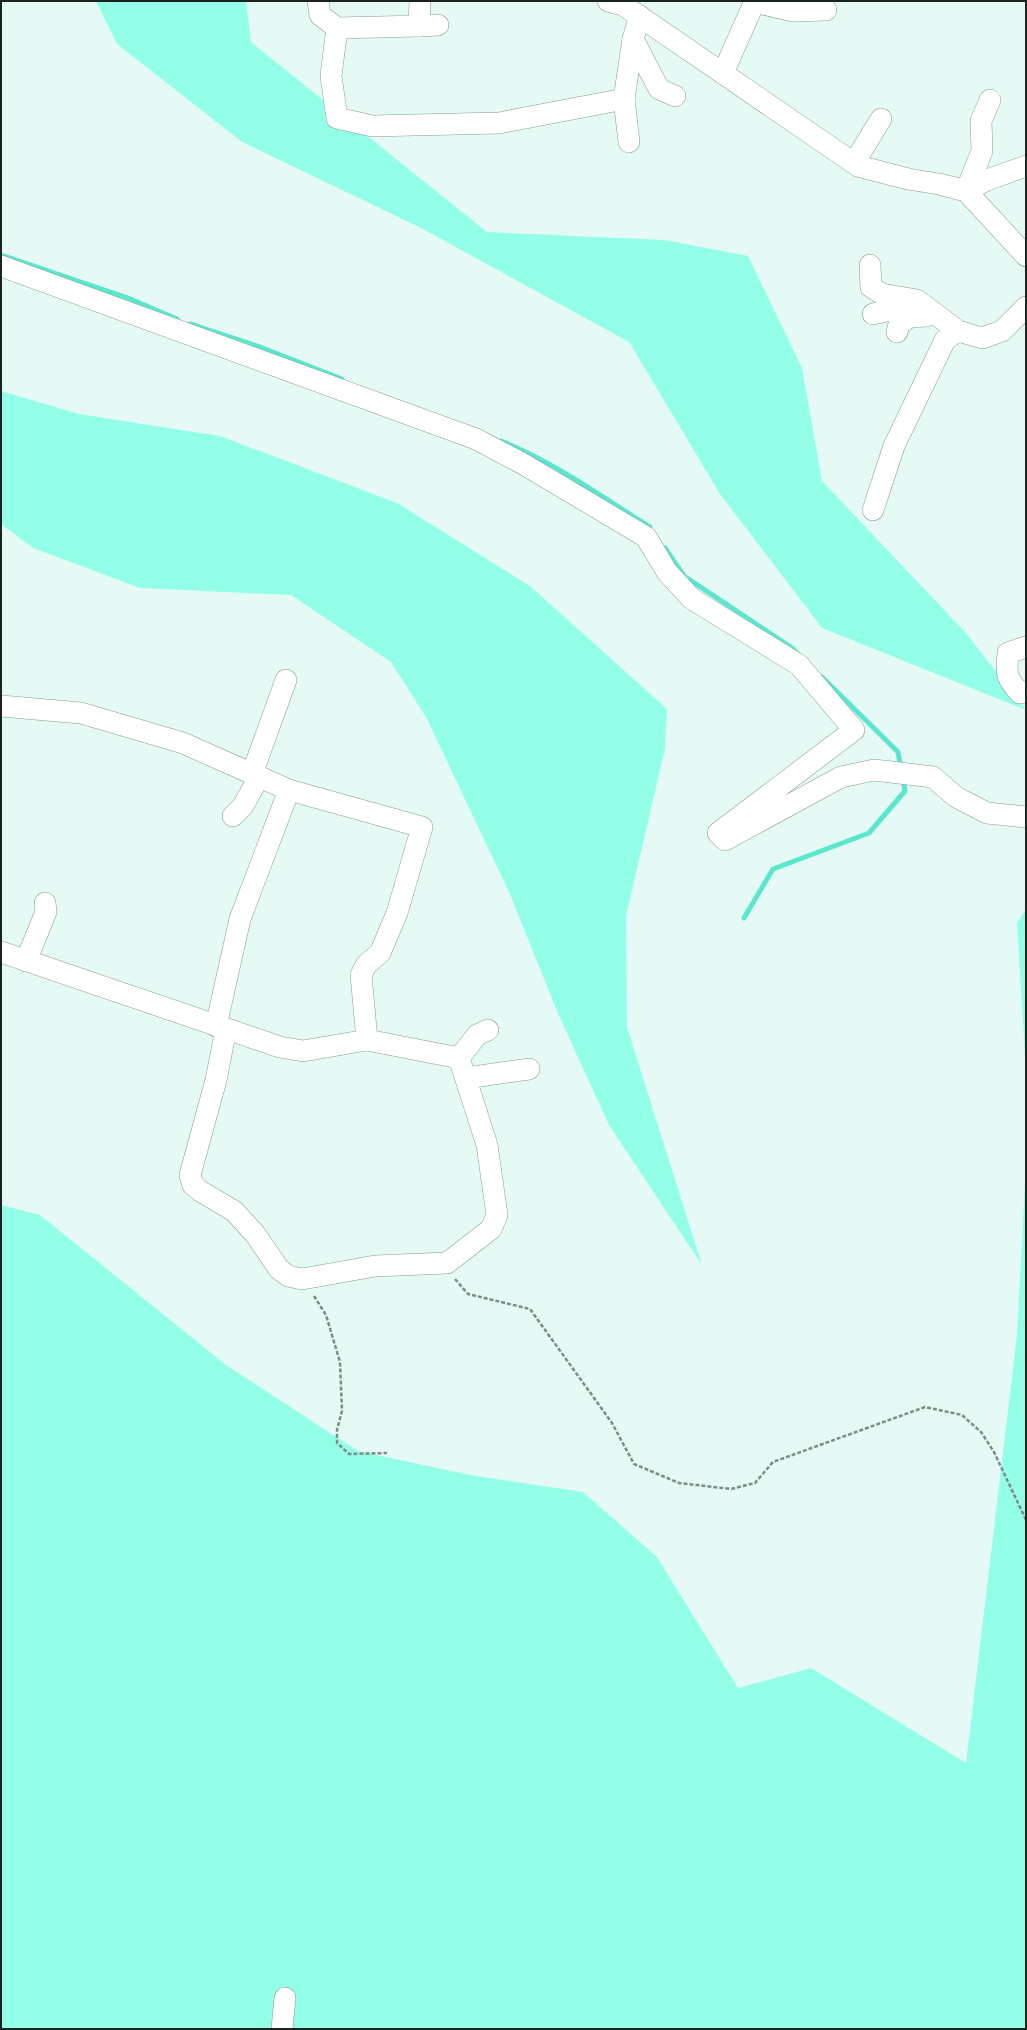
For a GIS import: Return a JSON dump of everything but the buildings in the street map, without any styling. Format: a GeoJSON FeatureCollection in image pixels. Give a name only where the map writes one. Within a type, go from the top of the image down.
{"type":"FeatureCollection","features":[{"type":"Feature","properties":{"kind":"street"},"geometry":{"type":"LineString","coordinates":[[318,1],[320,15],[338,28],[428,25],[420,1]]}},
{"type":"Feature","properties":{"kind":"street"},"geometry":{"type":"LineString","coordinates":[[616,2],[726,67]]}},
{"type":"Feature","properties":{"kind":"street"},"geometry":{"type":"LineString","coordinates":[[726,67],[755,2],[793,11],[826,10]]}},
{"type":"Feature","properties":{"kind":"street"},"geometry":{"type":"LineString","coordinates":[[629,142],[624,99],[633,39],[640,16]]}},
{"type":"Feature","properties":{"kind":"street"},"geometry":{"type":"LineString","coordinates":[[338,28],[331,76],[337,118],[372,126],[499,123],[624,99]]}},
{"type":"Feature","properties":{"kind":"street"},"geometry":{"type":"LineString","coordinates":[[687,32],[726,67],[858,166],[908,179],[939,184],[966,191],[1026,256]]}},
{"type":"Feature","properties":{"kind":"street"},"geometry":{"type":"LineString","coordinates":[[633,39],[658,89],[675,96]]}},
{"type":"Feature","properties":{"kind":"street"},"geometry":{"type":"LineString","coordinates":[[966,191],[982,151],[981,120],[990,100]]}},
{"type":"Feature","properties":{"kind":"street"},"geometry":{"type":"LineString","coordinates":[[854,163],[881,119]]}},
{"type":"Feature","properties":{"kind":"street"},"geometry":{"type":"LineString","coordinates":[[966,191],[987,180],[1026,166]]}},
{"type":"Feature","properties":{"kind":"street"},"geometry":{"type":"LineString","coordinates":[[870,265],[871,287],[882,294],[917,300],[958,331],[982,338],[1002,331],[1026,307]]}},
{"type":"Feature","properties":{"kind":"street"},"geometry":{"type":"LineString","coordinates":[[1,266],[476,439],[525,465],[646,537],[667,572],[692,598],[799,665],[854,730],[718,833],[725,840],[842,776],[874,770],[933,777],[956,797],[987,813],[1026,817]]}},
{"type":"Feature","properties":{"kind":"street"},"geometry":{"type":"LineString","coordinates":[[873,314],[895,309],[932,312]]}},
{"type":"Feature","properties":{"kind":"street"},"geometry":{"type":"LineString","coordinates":[[897,332],[899,324],[910,317],[932,312]]}},
{"type":"Feature","properties":{"kind":"street"},"geometry":{"type":"LineString","coordinates":[[873,510],[894,446],[945,340],[958,331]]}},
{"type":"Feature","properties":{"kind":"street"},"geometry":{"type":"LineString","coordinates":[[1026,647],[1008,653],[1007,666],[1009,681],[1020,693],[1026,692]]}},
{"type":"Feature","properties":{"kind":"street"},"geometry":{"type":"LineString","coordinates":[[233,816],[243,806],[256,775],[286,680]]}},
{"type":"Feature","properties":{"kind":"street"},"geometry":{"type":"LineString","coordinates":[[1,706],[81,713],[183,743],[289,790],[422,827],[397,913],[380,953],[366,966],[361,976],[367,1040]]}},
{"type":"Feature","properties":{"kind":"street"},"geometry":{"type":"LineString","coordinates":[[289,790],[240,919],[221,1027],[216,1080],[190,1175],[193,1185],[200,1191],[234,1211],[255,1234],[279,1269],[288,1276],[302,1279],[375,1266],[447,1262],[491,1229],[497,1215],[487,1145],[459,1058]]}},
{"type":"Feature","properties":{"kind":"street"},"geometry":{"type":"LineString","coordinates":[[26,961],[46,912],[45,903]]}},
{"type":"Feature","properties":{"kind":"street"},"geometry":{"type":"LineString","coordinates":[[1,952],[280,1047],[303,1051],[367,1040],[459,1058]]}},
{"type":"Feature","properties":{"kind":"street"},"geometry":{"type":"LineString","coordinates":[[459,1058],[477,1035],[488,1030]]}},
{"type":"Feature","properties":{"kind":"street"},"geometry":{"type":"LineString","coordinates":[[466,1078],[529,1069]]}},
{"type":"Feature","properties":{"kind":"street"},"geometry":{"type":"LineString","coordinates":[[282,2029],[285,1998]]}},
{"type":"Feature","properties":{"kind":"path"},"geometry":{"type":"LineString","coordinates":[[447,1262],[454,1277],[468,1294],[530,1310],[612,1423],[634,1464],[679,1483],[731,1489],[755,1483],[774,1462],[925,1407],[962,1415],[981,1432],[994,1452],[1026,1520]]}},
{"type":"Feature","properties":{"kind":"path"},"geometry":{"type":"LineString","coordinates":[[302,1279],[326,1315],[340,1362],[342,1411],[337,1430],[337,1443],[349,1454],[387,1453]]}},
{"type":"Feature","properties":{"kind":"green space"},"geometry":{"type":"Polygon","coordinates":[[[96,1],[246,1],[251,42],[487,232],[665,240],[748,256],[802,368],[822,481],[966,633],[1026,710],[822,628],[720,494],[629,342],[421,228],[242,142],[117,44],[96,1]]]}},
{"type":"Feature","properties":{"kind":"green space"},"geometry":{"type":"Polygon","coordinates":[[[1,391],[79,414],[220,436],[397,503],[530,586],[667,709],[665,749],[626,916],[627,1027],[702,1265],[609,1125],[559,1016],[509,892],[426,717],[391,662],[291,595],[140,588],[33,548],[1,524],[1,391]]]}},
{"type":"Feature","properties":{"kind":"green space"},"geometry":{"type":"Polygon","coordinates":[[[1026,909],[1026,1074],[1017,923],[1026,909]]]}},
{"type":"Feature","properties":{"kind":"green space"},"geometry":{"type":"Polygon","coordinates":[[[1026,1163],[1026,2029],[1,2029],[1,1205],[40,1215],[226,1365],[358,1451],[470,1475],[583,1492],[657,1557],[738,1688],[811,1668],[966,1763],[1017,1335],[1026,1163]]]}},
{"type":"Feature","properties":{"kind":"waterway"},"geometry":{"type":"LineString","coordinates":[[1,255],[128,298],[177,319]]}},
{"type":"Feature","properties":{"kind":"waterway"},"geometry":{"type":"LineString","coordinates":[[190,324],[260,347],[342,379]]}},
{"type":"Feature","properties":{"kind":"waterway"},"geometry":{"type":"LineString","coordinates":[[501,441],[540,459],[596,492],[650,527]]}},
{"type":"Feature","properties":{"kind":"waterway"},"geometry":{"type":"LineString","coordinates":[[665,548],[684,576],[792,648],[799,655]]}},
{"type":"Feature","properties":{"kind":"waterway"},"geometry":{"type":"LineString","coordinates":[[822,677],[898,752],[901,769]]}},
{"type":"Feature","properties":{"kind":"waterway"},"geometry":{"type":"LineString","coordinates":[[744,918],[773,869],[869,833],[905,791],[903,779]]}}]}
